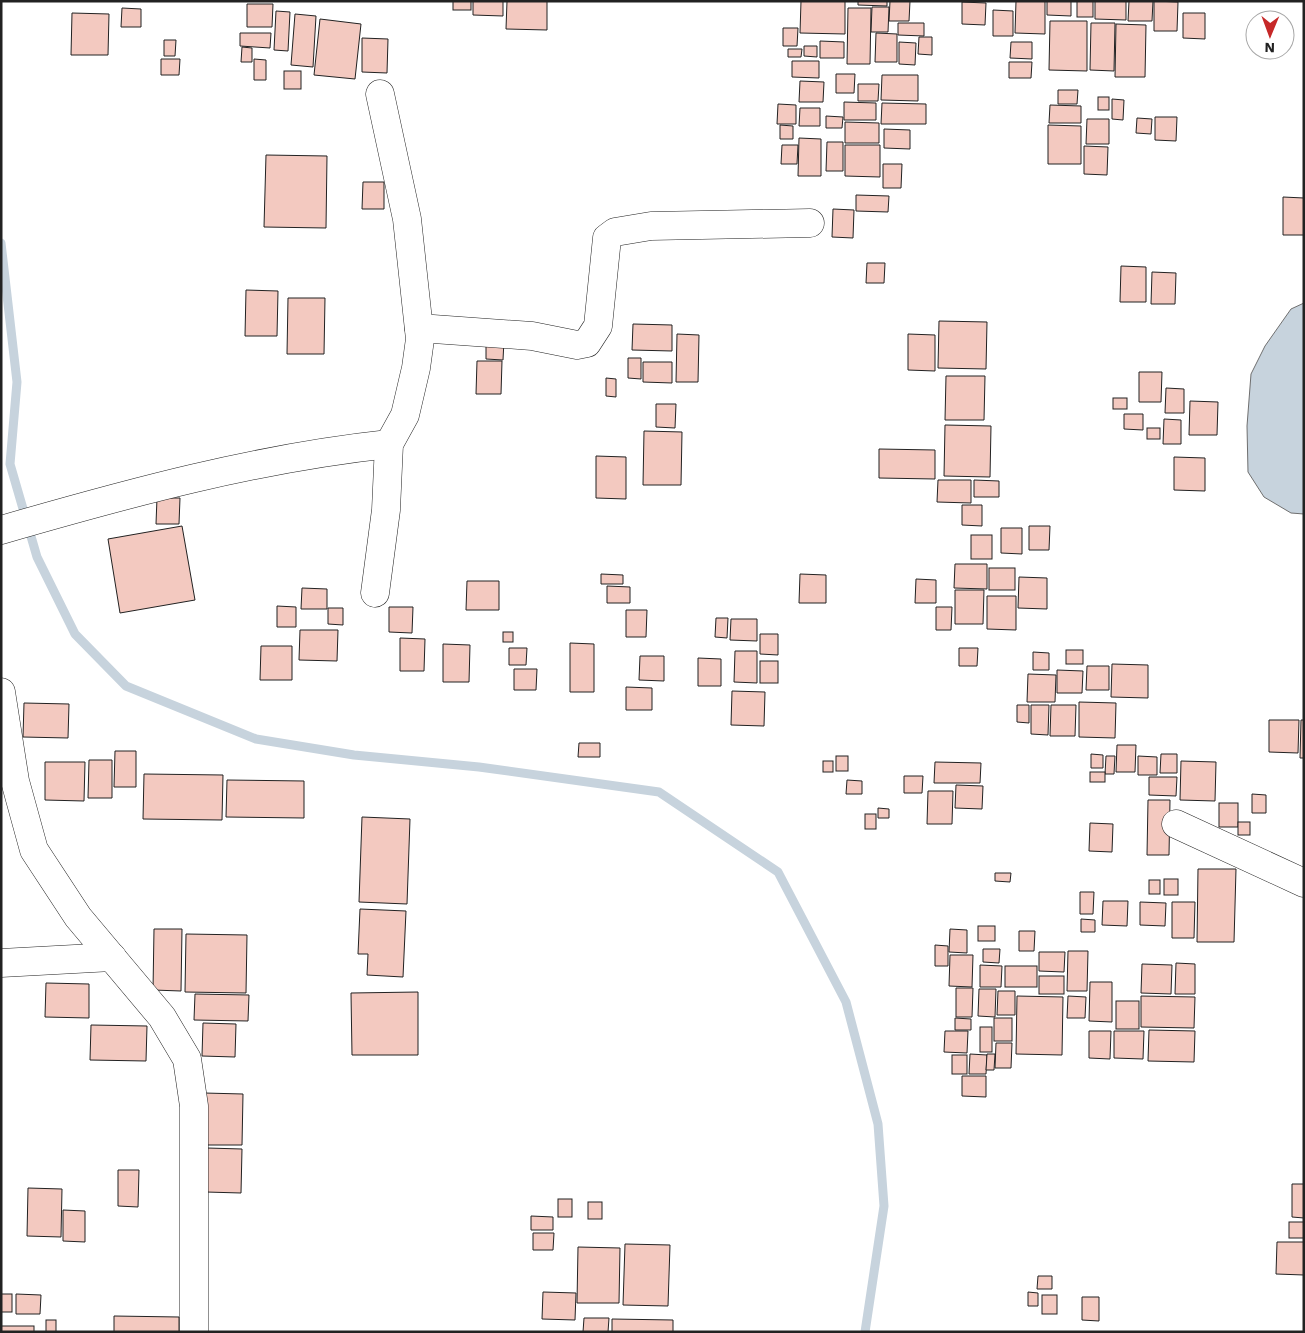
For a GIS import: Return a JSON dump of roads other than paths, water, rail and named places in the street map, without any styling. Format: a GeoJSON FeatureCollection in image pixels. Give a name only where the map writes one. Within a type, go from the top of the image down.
{"type":"FeatureCollection","features":[{"type":"Feature","properties":{"kind":"street"},"geometry":{"type":"LineString","coordinates":[[375,593],[386,510],[390,444],[404,415],[416,368],[420,339],[407,220],[380,94]]}},
{"type":"Feature","properties":{"kind":"street"},"geometry":{"type":"LineString","coordinates":[[419,328],[532,336],[577,345],[587,343],[598,326],[607,238],[615,232],[651,226],[810,223]]}},
{"type":"Feature","properties":{"kind":"street"},"geometry":{"type":"LineString","coordinates":[[1,530],[99,502],[323,451],[390,444]]}},
{"type":"Feature","properties":{"kind":"street"},"geometry":{"type":"LineString","coordinates":[[1,692],[15,781],[34,850],[78,917],[162,1017],[187,1059],[194,1106],[194,1332]]}},
{"type":"Feature","properties":{"kind":"street"},"geometry":{"type":"LineString","coordinates":[[1176,824],[1304,883]]}},
{"type":"Feature","properties":{"kind":"street"},"geometry":{"type":"LineString","coordinates":[[1,962],[112,957]]}},
{"type":"Feature","properties":{"kind":"waterway"},"geometry":{"type":"LineString","coordinates":[[1,243],[17,382],[10,464],[37,557],[75,634],[126,686],[256,739],[354,755],[479,767],[659,792],[778,872],[846,1002],[878,1124],[884,1206],[865,1332]]}}]}
